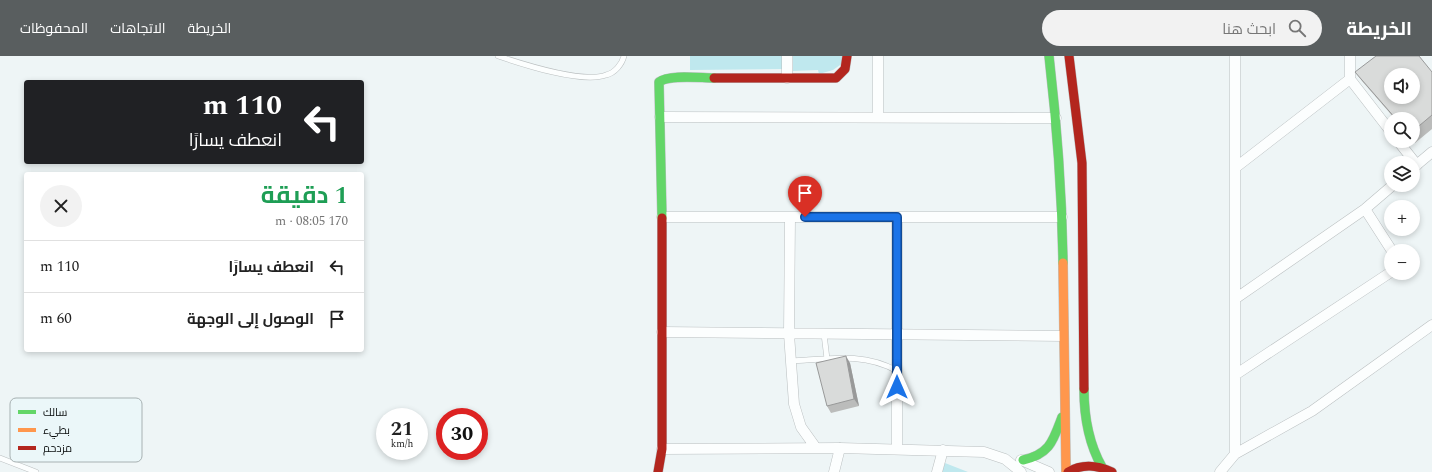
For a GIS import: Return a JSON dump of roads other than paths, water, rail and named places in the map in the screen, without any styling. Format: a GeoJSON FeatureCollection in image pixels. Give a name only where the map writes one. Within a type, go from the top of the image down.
{"type":"FeatureCollection","features":[{"type":"Feature","properties":{"kind":"street"},"geometry":{"type":"LineString","coordinates":[[787,56],[787,78]]}},
{"type":"Feature","properties":{"kind":"street"},"geometry":{"type":"LineString","coordinates":[[658,472],[662,449],[662,217],[660,82],[663,79],[836,78],[842,75],[847,67],[847,56]]}},
{"type":"Feature","properties":{"kind":"street"},"geometry":{"type":"LineString","coordinates":[[878,56],[878,117]]}},
{"type":"Feature","properties":{"kind":"street"},"geometry":{"type":"LineString","coordinates":[[1049,56],[1056,118],[1062,217],[1064,413],[1067,472],[1081,466],[1091,465],[1102,467],[1112,472]]}},
{"type":"Feature","properties":{"kind":"street"},"geometry":{"type":"LineString","coordinates":[[1070,56],[1082,163],[1084,407],[1094,453],[1102,467]]}},
{"type":"Feature","properties":{"kind":"street"},"geometry":{"type":"LineString","coordinates":[[1235,56],[1235,454]]}},
{"type":"Feature","properties":{"kind":"street"},"geometry":{"type":"LineString","coordinates":[[1350,56],[1350,78],[1384,123]]}},
{"type":"Feature","properties":{"kind":"street"},"geometry":{"type":"LineString","coordinates":[[1235,168],[1350,78]]}},
{"type":"Feature","properties":{"kind":"street"},"geometry":{"type":"LineString","coordinates":[[660,117],[1056,118]]}},
{"type":"Feature","properties":{"kind":"street"},"geometry":{"type":"LineString","coordinates":[[1420,163],[1432,152]]}},
{"type":"Feature","properties":{"kind":"street"},"geometry":{"type":"LineString","coordinates":[[1235,299],[1365,209],[1385,192]]}},
{"type":"Feature","properties":{"kind":"street"},"geometry":{"type":"LineString","coordinates":[[1365,209],[1388,244]]}},
{"type":"Feature","properties":{"kind":"street"},"geometry":{"type":"LineString","coordinates":[[662,217],[1062,217]]}},
{"type":"Feature","properties":{"kind":"street"},"geometry":{"type":"LineString","coordinates":[[790,217],[789,334],[794,404],[797,418],[801,427],[816,448]]}},
{"type":"Feature","properties":{"kind":"street"},"geometry":{"type":"LineString","coordinates":[[897,217],[897,449]]}},
{"type":"Feature","properties":{"kind":"street"},"geometry":{"type":"LineString","coordinates":[[1235,375],[1384,277]]}},
{"type":"Feature","properties":{"kind":"street"},"geometry":{"type":"LineString","coordinates":[[1220,472],[1235,454],[1312,411],[1432,325]]}},
{"type":"Feature","properties":{"kind":"street"},"geometry":{"type":"LineString","coordinates":[[662,332],[1063,336]]}},
{"type":"Feature","properties":{"kind":"street"},"geometry":{"type":"LineString","coordinates":[[662,449],[840,448],[943,450],[984,452],[1005,459],[1023,460],[1037,458],[1044,454],[1052,442],[1064,413]]}},
{"type":"Feature","properties":{"kind":"street"},"geometry":{"type":"LineString","coordinates":[[834,472],[840,448]]}},
{"type":"Feature","properties":{"kind":"street"},"geometry":{"type":"LineString","coordinates":[[937,472],[943,450]]}},
{"type":"Feature","properties":{"kind":"street"},"geometry":{"type":"LineString","coordinates":[[1005,459],[1021,472]]}},
{"type":"Feature","properties":{"kind":"street"},"geometry":{"type":"LineString","coordinates":[[1023,460],[1049,472]]}},
{"type":"Feature","properties":{"kind":"lane"},"geometry":{"type":"LineString","coordinates":[[498,56],[575,76],[592,77],[606,76],[622,62],[624,56]]}},
{"type":"Feature","properties":{"kind":"lane"},"geometry":{"type":"LineString","coordinates":[[824,334],[827,359]]}},
{"type":"Feature","properties":{"kind":"lane"},"geometry":{"type":"LineString","coordinates":[[791,361],[861,358],[881,363],[897,371]]}},
{"type":"Feature","properties":{"kind":"lane"},"geometry":{"type":"LineString","coordinates":[[0,458],[10,462]]}},
{"type":"Feature","properties":{"kind":"lane"},"geometry":{"type":"LineString","coordinates":[[10,462],[36,472]]}}]}
